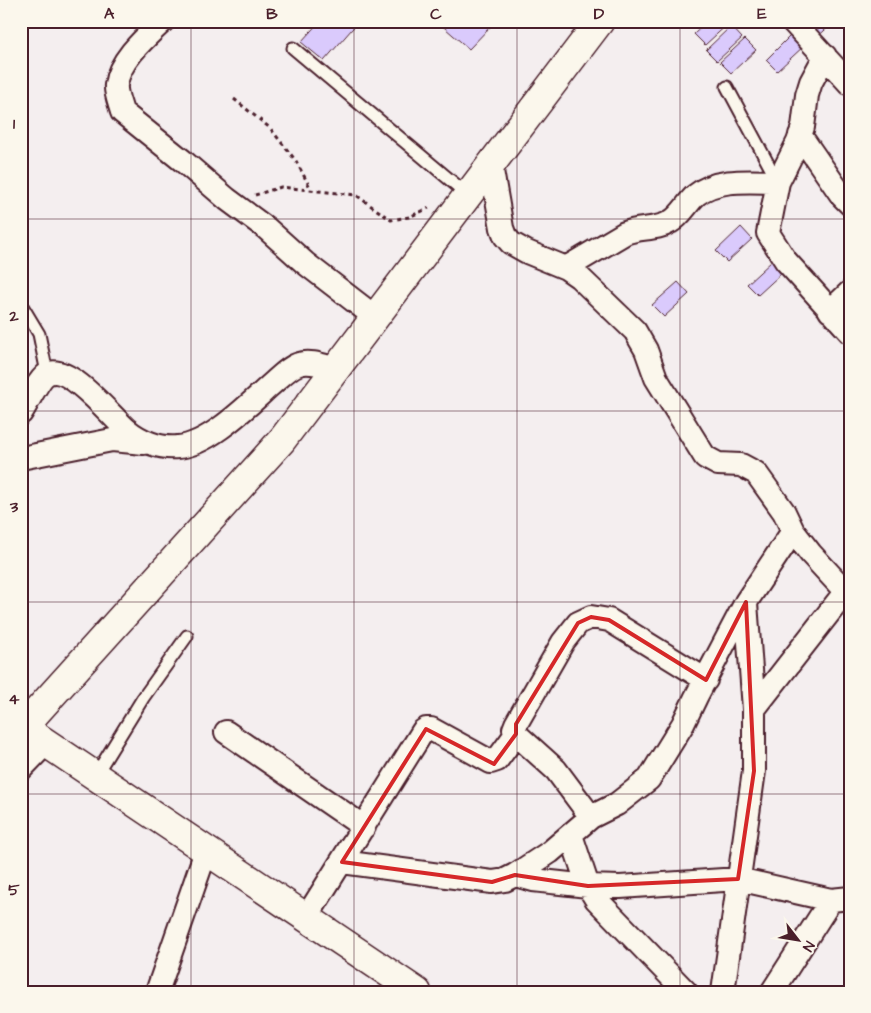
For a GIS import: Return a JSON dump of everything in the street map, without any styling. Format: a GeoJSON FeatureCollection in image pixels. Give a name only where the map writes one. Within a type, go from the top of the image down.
{"type":"FeatureCollection","features":[{"type":"Feature","properties":{"kind":"street"},"geometry":{"type":"LineString","coordinates":[[163,21],[140,43],[122,68],[116,86],[122,112],[232,203],[266,228],[305,263],[375,317]]}},
{"type":"Feature","properties":{"kind":"street"},"geometry":{"type":"LineString","coordinates":[[417,992],[22,727],[282,440],[600,21]]}},
{"type":"Feature","properties":{"kind":"street"},"geometry":{"type":"LineString","coordinates":[[792,21],[850,84]]}},
{"type":"Feature","properties":{"kind":"street"},"geometry":{"type":"LineString","coordinates":[[825,56],[811,82],[807,95],[803,127],[795,150],[778,182],[768,233],[786,261],[850,332]]}},
{"type":"Feature","properties":{"kind":"street"},"geometry":{"type":"LineString","coordinates":[[800,135],[842,196],[850,204]]}},
{"type":"Feature","properties":{"kind":"street"},"geometry":{"type":"LineString","coordinates":[[491,165],[502,228],[511,244],[566,268],[579,277],[639,335],[656,378],[705,457],[718,464],[741,465],[756,473],[784,512],[793,531],[811,554],[849,590],[754,709]]}},
{"type":"Feature","properties":{"kind":"street"},"geometry":{"type":"LineString","coordinates":[[566,268],[625,233],[635,229],[663,226],[672,222],[696,195],[707,188],[717,184],[736,182],[778,182]]}},
{"type":"Feature","properties":{"kind":"street"},"geometry":{"type":"LineString","coordinates":[[830,311],[850,292]]}},
{"type":"Feature","properties":{"kind":"street"},"geometry":{"type":"LineString","coordinates":[[21,458],[112,440],[179,447],[222,427],[278,378],[298,364],[314,363],[336,369]]}},
{"type":"Feature","properties":{"kind":"street"},"geometry":{"type":"LineString","coordinates":[[21,413],[47,373],[56,372],[70,378],[94,397],[127,430],[148,443]]}},
{"type":"Feature","properties":{"kind":"street"},"geometry":{"type":"LineString","coordinates":[[342,862],[492,882],[505,880],[515,876],[550,852],[591,817],[616,804],[649,779],[683,724],[746,602],[793,531]]}},
{"type":"Feature","properties":{"kind":"street"},"geometry":{"type":"LineString","coordinates":[[723,992],[754,771],[754,709],[746,602]]}},
{"type":"Feature","properties":{"kind":"street"},"geometry":{"type":"LineString","coordinates":[[591,817],[556,770],[516,734],[514,729],[563,642],[578,623],[591,617],[609,620],[706,680]]}},
{"type":"Feature","properties":{"kind":"street"},"geometry":{"type":"LineString","coordinates":[[306,918],[426,729],[491,762],[497,760],[516,734]]}},
{"type":"Feature","properties":{"kind":"street"},"geometry":{"type":"LineString","coordinates":[[226,732],[364,827]]}},
{"type":"Feature","properties":{"kind":"street"},"geometry":{"type":"LineString","coordinates":[[21,770],[46,743]]}},
{"type":"Feature","properties":{"kind":"street"},"geometry":{"type":"LineString","coordinates":[[571,834],[588,886],[596,898],[686,992]]}},
{"type":"Feature","properties":{"kind":"street"},"geometry":{"type":"LineString","coordinates":[[160,990],[206,851]]}},
{"type":"Feature","properties":{"kind":"street"},"geometry":{"type":"LineString","coordinates":[[515,876],[533,880],[588,886],[620,887],[738,879],[840,899],[772,992]]}},
{"type":"Feature","properties":{"kind":"lane"},"geometry":{"type":"LineString","coordinates":[[294,48],[468,195]]}},
{"type":"Feature","properties":{"kind":"lane"},"geometry":{"type":"LineString","coordinates":[[727,87],[778,182]]}},
{"type":"Feature","properties":{"kind":"lane"},"geometry":{"type":"LineString","coordinates":[[21,304],[39,334],[47,373]]}},
{"type":"Feature","properties":{"kind":"lane"},"geometry":{"type":"LineString","coordinates":[[95,776],[143,698],[186,636]]}},
{"type":"Feature","properties":{"kind":"path"},"geometry":{"type":"LineString","coordinates":[[234,99],[270,128],[296,161],[311,190]]}},
{"type":"Feature","properties":{"kind":"path"},"geometry":{"type":"LineString","coordinates":[[232,203],[281,187],[356,195],[391,220],[409,218],[431,207]]}},
{"type":"Feature","properties":{"kind":"highlighted area"},"geometry":{"type":"Polygon","coordinates":[[[746,602],[754,771],[738,879],[588,886],[515,875],[492,882],[342,862],[426,729],[494,764],[516,734],[516,724],[578,623],[591,617],[609,620],[706,680],[746,602]]]}},
{"type":"Feature","properties":{"kind":"building"},"geometry":{"type":"Polygon","coordinates":[[[320,21],[359,21],[324,61],[301,42],[320,21]]]}},
{"type":"Feature","properties":{"kind":"building"},"geometry":{"type":"Polygon","coordinates":[[[437,21],[486,21],[491,26],[469,49],[437,21]]]}},
{"type":"Feature","properties":{"kind":"building"},"geometry":{"type":"Polygon","coordinates":[[[708,21],[730,22],[705,45],[694,34],[708,21]]]}},
{"type":"Feature","properties":{"kind":"building"},"geometry":{"type":"Polygon","coordinates":[[[811,21],[835,21],[814,40],[803,28],[811,21]]]}},
{"type":"Feature","properties":{"kind":"building"},"geometry":{"type":"Polygon","coordinates":[[[731,26],[742,38],[717,61],[706,50],[731,26]]]}},
{"type":"Feature","properties":{"kind":"building"},"geometry":{"type":"Polygon","coordinates":[[[794,32],[805,45],[777,71],[766,60],[794,32]]]}},
{"type":"Feature","properties":{"kind":"building"},"geometry":{"type":"Polygon","coordinates":[[[745,39],[756,50],[731,73],[720,62],[745,39]]]}},
{"type":"Feature","properties":{"kind":"building"},"geometry":{"type":"Polygon","coordinates":[[[741,227],[752,239],[727,262],[716,251],[741,227]]]}},
{"type":"Feature","properties":{"kind":"building"},"geometry":{"type":"Polygon","coordinates":[[[772,261],[783,272],[758,295],[747,284],[772,261]]]}},
{"type":"Feature","properties":{"kind":"building"},"geometry":{"type":"Polygon","coordinates":[[[678,282],[689,294],[664,317],[652,305],[678,282]]]}}]}
